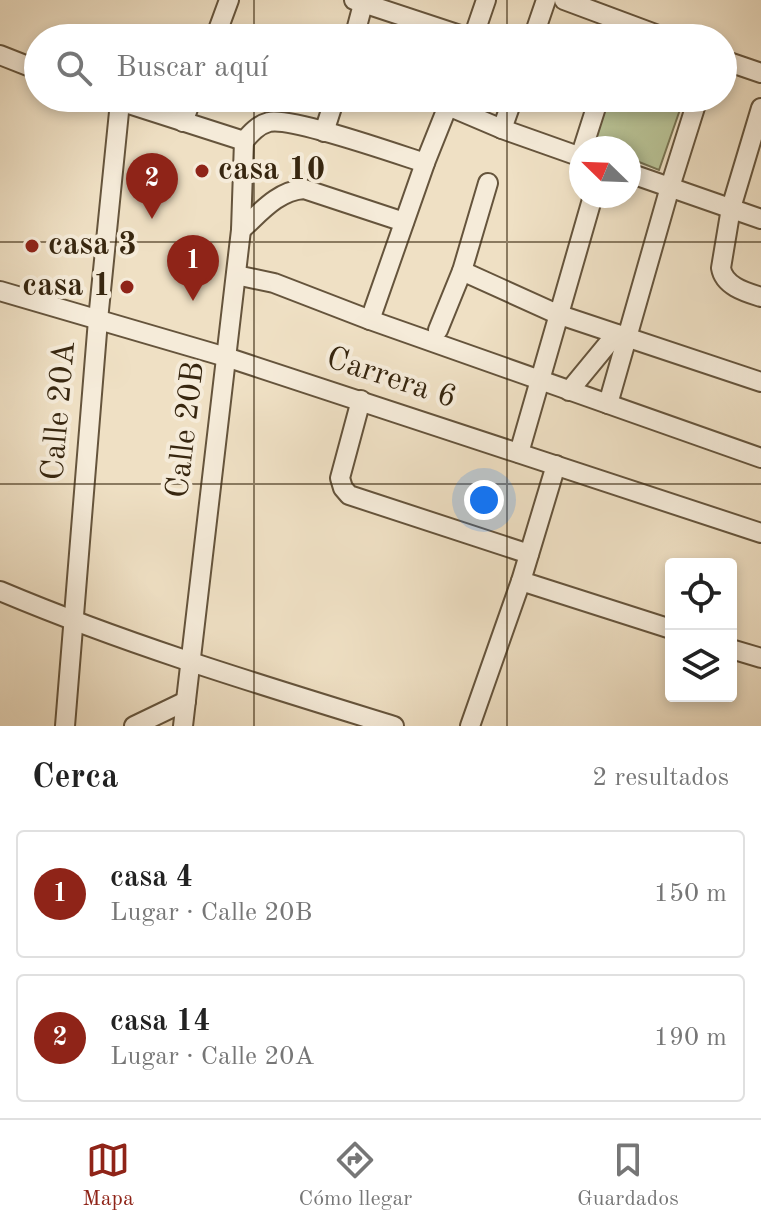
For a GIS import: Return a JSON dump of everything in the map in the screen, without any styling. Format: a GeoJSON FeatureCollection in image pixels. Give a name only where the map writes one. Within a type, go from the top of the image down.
{"type":"FeatureCollection","features":[{"type":"Feature","properties":{"kind":"street"},"geometry":{"type":"LineString","coordinates":[[220,24],[229,0]]}},
{"type":"Feature","properties":{"kind":"street"},"geometry":{"type":"LineString","coordinates":[[477,24],[486,0]]}},
{"type":"Feature","properties":{"kind":"street"},"geometry":{"type":"LineString","coordinates":[[538,24],[546,0]]}},
{"type":"Feature","properties":{"kind":"street"},"geometry":{"type":"LineString","coordinates":[[564,0],[604,6],[617,24]]}},
{"type":"Feature","properties":{"kind":"street"},"geometry":{"type":"LineString","coordinates":[[356,24],[359,2],[427,24]]}},
{"type":"Feature","properties":{"kind":"street"},"geometry":{"type":"LineString","coordinates":[[0,55],[24,64]]}},
{"type":"Feature","properties":{"kind":"street"},"geometry":{"type":"LineString","coordinates":[[737,65],[761,73]]}},
{"type":"Feature","properties":{"kind":"street"},"geometry":{"type":"LineString","coordinates":[[761,108],[731,208],[721,268],[722,275],[732,285],[761,297]]}},
{"type":"Feature","properties":{"kind":"street","name":"Calle 20A"},"geometry":{"type":"LineString","coordinates":[[65,726],[113,112]]}},
{"type":"Feature","properties":{"kind":"street"},"geometry":{"type":"LineString","coordinates":[[152,112],[244,141],[256,128],[267,122],[277,122],[324,132],[425,163]]}},
{"type":"Feature","properties":{"kind":"street"},"geometry":{"type":"LineString","coordinates":[[183,122],[187,112]]}},
{"type":"Feature","properties":{"kind":"street"},"geometry":{"type":"LineString","coordinates":[[324,132],[330,112]]}},
{"type":"Feature","properties":{"kind":"street"},"geometry":{"type":"LineString","coordinates":[[370,320],[446,112]]}},
{"type":"Feature","properties":{"kind":"street"},"geometry":{"type":"LineString","coordinates":[[470,112],[502,129],[569,152]]}},
{"type":"Feature","properties":{"kind":"street"},"geometry":{"type":"LineString","coordinates":[[502,129],[508,112]]}},
{"type":"Feature","properties":{"kind":"street"},"geometry":{"type":"LineString","coordinates":[[587,136],[595,112]]}},
{"type":"Feature","properties":{"kind":"street"},"geometry":{"type":"LineString","coordinates":[[608,404],[622,336],[694,112]]}},
{"type":"Feature","properties":{"kind":"street","name":"Calle 20B"},"geometry":{"type":"LineString","coordinates":[[183,726],[241,230],[244,141]]}},
{"type":"Feature","properties":{"kind":"street"},"geometry":{"type":"LineString","coordinates":[[641,177],[761,219]]}},
{"type":"Feature","properties":{"kind":"street"},"geometry":{"type":"LineString","coordinates":[[438,330],[462,271],[488,183]]}},
{"type":"Feature","properties":{"kind":"street"},"geometry":{"type":"LineString","coordinates":[[241,230],[277,198],[288,191],[304,189],[404,222]]}},
{"type":"Feature","properties":{"kind":"street"},"geometry":{"type":"LineString","coordinates":[[519,453],[589,208]]}},
{"type":"Feature","properties":{"kind":"street"},"geometry":{"type":"LineString","coordinates":[[462,271],[557,314],[761,382]]}},
{"type":"Feature","properties":{"kind":"street"},"geometry":{"type":"LineString","coordinates":[[236,275],[274,283],[761,458]]}},
{"type":"Feature","properties":{"kind":"street","name":"Carrera 6"},"geometry":{"type":"LineString","coordinates":[[0,291],[226,357],[556,465],[759,527]]}},
{"type":"Feature","properties":{"kind":"street"},"geometry":{"type":"LineString","coordinates":[[569,391],[622,336]]}},
{"type":"Feature","properties":{"kind":"street"},"geometry":{"type":"LineString","coordinates":[[361,400],[340,478],[349,495],[529,554]]}},
{"type":"Feature","properties":{"kind":"street"},"geometry":{"type":"LineString","coordinates":[[470,726],[521,581],[556,465]]}},
{"type":"Feature","properties":{"kind":"street"},"geometry":{"type":"LineString","coordinates":[[521,581],[665,627]]}},
{"type":"Feature","properties":{"kind":"street"},"geometry":{"type":"LineString","coordinates":[[0,591],[73,622],[190,663],[394,726]]}},
{"type":"Feature","properties":{"kind":"street"},"geometry":{"type":"LineString","coordinates":[[737,651],[761,658]]}},
{"type":"Feature","properties":{"kind":"street"},"geometry":{"type":"LineString","coordinates":[[134,726],[186,701]]}},
{"type":"Feature","properties":{"kind":"green space"},"geometry":{"type":"Polygon","coordinates":[[[602,112],[679,112],[659,170],[641,163],[641,136],[596,136],[602,112]]]}},
{"type":"Feature","properties":{"kind":"place","name":"casa 10"},"geometry":{"type":"Point","coordinates":[202,171]}},
{"type":"Feature","properties":{"kind":"place","name":"casa 14"},"geometry":{"type":"Point","coordinates":[152,219]}},
{"type":"Feature","properties":{"kind":"place","name":"casa 3"},"geometry":{"type":"Point","coordinates":[32,246]}},
{"type":"Feature","properties":{"kind":"place","name":"casa 1"},"geometry":{"type":"Point","coordinates":[127,287]}},
{"type":"Feature","properties":{"kind":"place","name":"casa 4"},"geometry":{"type":"Point","coordinates":[193,301]}}]}
